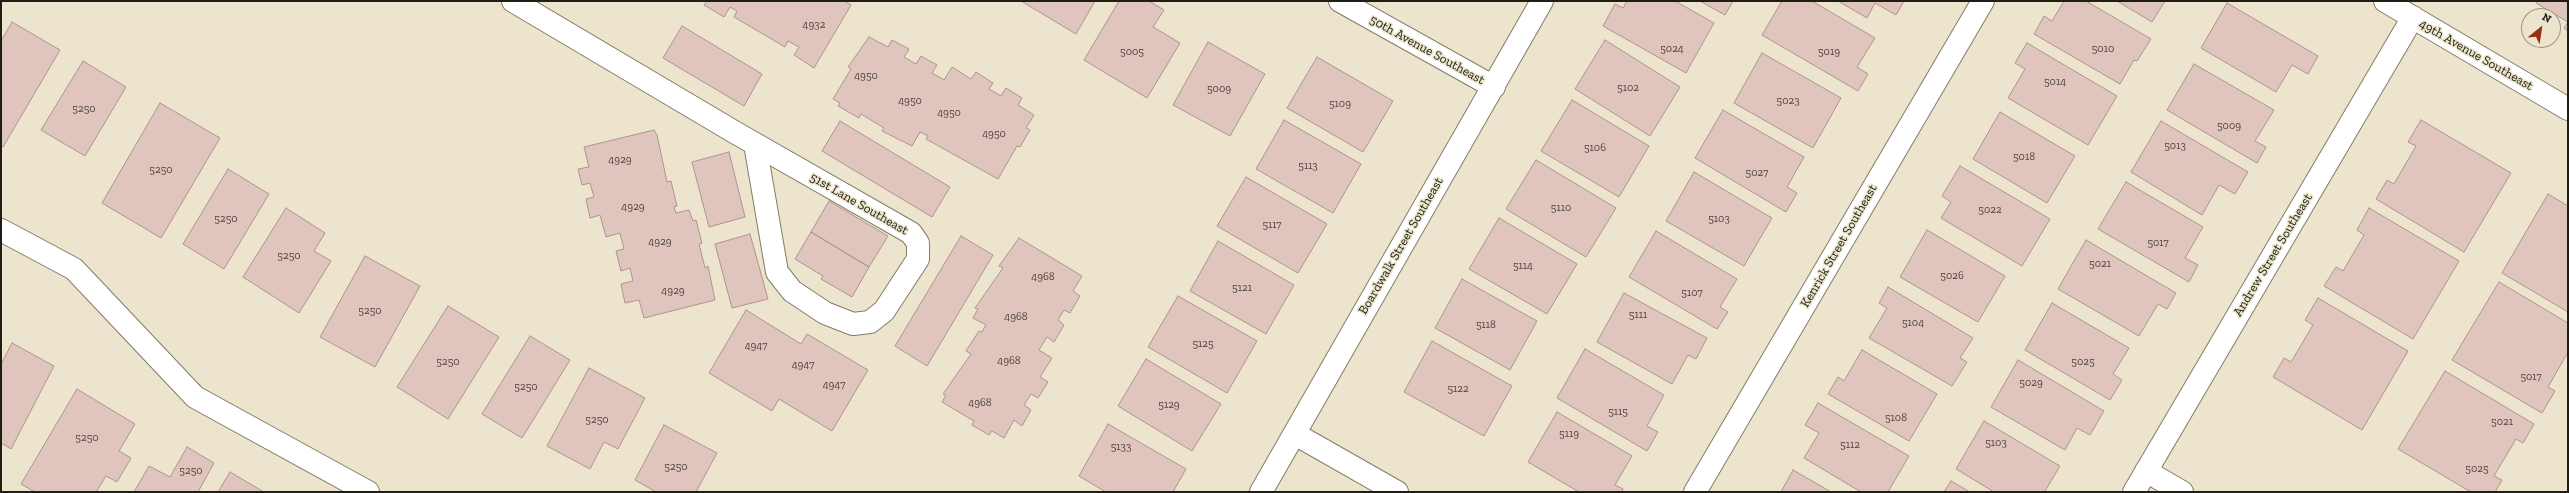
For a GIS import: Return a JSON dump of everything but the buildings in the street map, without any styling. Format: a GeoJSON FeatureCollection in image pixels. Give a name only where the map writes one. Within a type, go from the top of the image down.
{"type":"FeatureCollection","features":[{"type":"Feature","properties":{"kind":"street","name":"51st Lane Southeast"},"geometry":{"type":"LineString","coordinates":[[513,1],[755,144],[911,233],[918,243],[918,259],[884,310],[870,322],[853,324],[825,313],[792,291],[777,272],[755,144]]}},
{"type":"Feature","properties":{"kind":"street","name":"50th Avenue Southeast"},"geometry":{"type":"LineString","coordinates":[[1340,1],[1494,86]]}},
{"type":"Feature","properties":{"kind":"street","name":"Boardwalk Street Southeast"},"geometry":{"type":"LineString","coordinates":[[1261,492],[1542,1]]}},
{"type":"Feature","properties":{"kind":"street","name":"Kenrick Street Southeast"},"geometry":{"type":"LineString","coordinates":[[1695,492],[1983,1]]}},
{"type":"Feature","properties":{"kind":"street","name":"49th Avenue Southeast"},"geometry":{"type":"LineString","coordinates":[[2385,1],[2568,109]]}},
{"type":"Feature","properties":{"kind":"street","name":"Andrew Street Southeast"},"geometry":{"type":"LineString","coordinates":[[2134,492],[2413,18]]}},
{"type":"Feature","properties":{"kind":"street"},"geometry":{"type":"LineString","coordinates":[[1,230],[74,269],[196,397],[368,492]]}},
{"type":"Feature","properties":{"kind":"street"},"geometry":{"type":"LineString","coordinates":[[1295,434],[1397,492]]}},
{"type":"Feature","properties":{"kind":"street"},"geometry":{"type":"LineString","coordinates":[[2146,471],[2182,492]]}}]}
